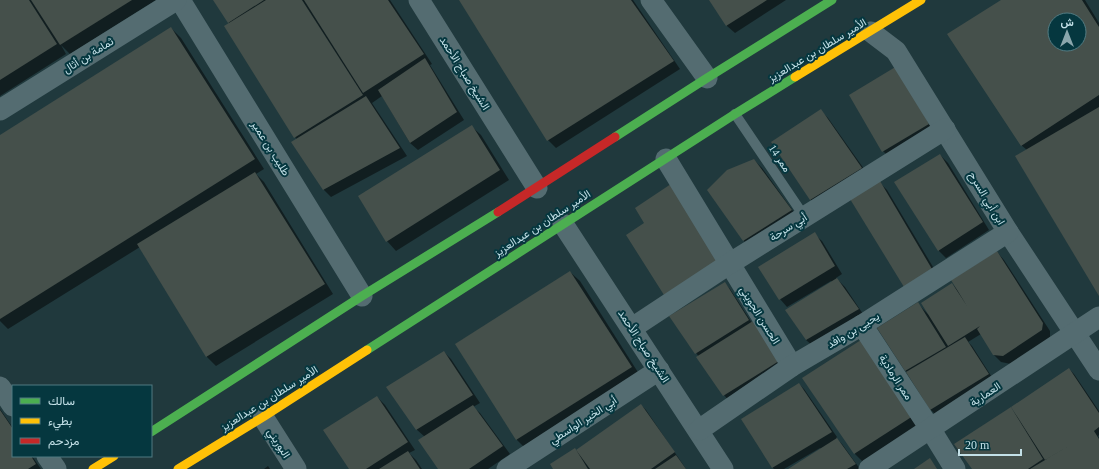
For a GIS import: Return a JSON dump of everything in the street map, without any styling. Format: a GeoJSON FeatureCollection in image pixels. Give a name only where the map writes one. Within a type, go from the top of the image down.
{"type":"FeatureCollection","features":[{"type":"Feature","properties":{"kind":"street","name":"ثمامة بن أثال"},"geometry":{"type":"LineString","coordinates":[[0,110],[176,0]]}},
{"type":"Feature","properties":{"kind":"street","name":"طليب بن عمير"},"geometry":{"type":"LineString","coordinates":[[180,0],[362,296]]}},
{"type":"Feature","properties":{"kind":"street","name":"الشيخ صباح الأحمد"},"geometry":{"type":"LineString","coordinates":[[419,0],[537,188]]}},
{"type":"Feature","properties":{"kind":"street"},"geometry":{"type":"LineString","coordinates":[[651,0],[707,78]]}},
{"type":"Feature","properties":{"kind":"street"},"geometry":{"type":"LineString","coordinates":[[152,431],[362,296],[537,188],[707,78],[832,0]]}},
{"type":"Feature","properties":{"kind":"street","name":"الأمير سلطان بن عبدالعزيز"},"geometry":{"type":"LineString","coordinates":[[178,469],[735,114],[922,0]]}},
{"type":"Feature","properties":{"kind":"street","name":"ابن أبي السرح"},"geometry":{"type":"LineString","coordinates":[[871,32],[896,50],[1008,232],[1099,370]]}},
{"type":"Feature","properties":{"kind":"street","name":"أبي سرحة"},"geometry":{"type":"LineString","coordinates":[[632,328],[804,216],[946,129]]}},
{"type":"Feature","properties":{"kind":"street","name":"الحسن الجويني"},"geometry":{"type":"LineString","coordinates":[[666,159],[792,366]]}},
{"type":"Feature","properties":{"kind":"street","name":"الشيخ صباح الأحمد"},"geometry":{"type":"LineString","coordinates":[[563,224],[699,430],[723,469]]}},
{"type":"Feature","properties":{"kind":"street","name":"يحيى بن وافد"},"geometry":{"type":"LineString","coordinates":[[699,430],[792,366],[862,325],[1008,232]]}},
{"type":"Feature","properties":{"kind":"street","name":"العمارية"},"geometry":{"type":"LineString","coordinates":[[869,469],[931,430],[1099,317]]}},
{"type":"Feature","properties":{"kind":"street","name":"ممر الرمادية"},"geometry":{"type":"LineString","coordinates":[[862,325],[955,469]]}},
{"type":"Feature","properties":{"kind":"street","name":"أبي الخير الواسطي"},"geometry":{"type":"LineString","coordinates":[[506,469],[659,370]]}},
{"type":"Feature","properties":{"kind":"street"},"geometry":{"type":"LineString","coordinates":[[0,387],[12,405]]}},
{"type":"Feature","properties":{"kind":"street","name":"البوريني"},"geometry":{"type":"LineString","coordinates":[[263,416],[296,469]]}},
{"type":"Feature","properties":{"kind":"street"},"geometry":{"type":"LineString","coordinates":[[48,457],[56,469]]}},
{"type":"Feature","properties":{"kind":"street"},"geometry":{"type":"LineString","coordinates":[[93,469],[112,457]]}},
{"type":"Feature","properties":{"kind":"lane","name":"ممر 14"},"geometry":{"type":"LineString","coordinates":[[735,114],[804,216]]}},
{"type":"Feature","properties":{"kind":"building"},"geometry":{"type":"Polygon","coordinates":[[[0,0],[29,0],[57,44],[0,80],[0,0]]]}},
{"type":"Feature","properties":{"kind":"building"},"geometry":{"type":"Polygon","coordinates":[[[31,0],[132,0],[60,45],[31,0]]]}},
{"type":"Feature","properties":{"kind":"building"},"geometry":{"type":"Polygon","coordinates":[[[213,0],[264,0],[228,23],[213,0]]]}},
{"type":"Feature","properties":{"kind":"building"},"geometry":{"type":"Polygon","coordinates":[[[266,0],[302,0],[363,95],[294,138],[224,26],[266,0]]]}},
{"type":"Feature","properties":{"kind":"building"},"geometry":{"type":"Polygon","coordinates":[[[304,0],[388,0],[424,54],[363,93],[304,0]]]}},
{"type":"Feature","properties":{"kind":"building"},"geometry":{"type":"Polygon","coordinates":[[[459,0],[631,0],[674,61],[547,141],[459,0]]]}},
{"type":"Feature","properties":{"kind":"building"},"geometry":{"type":"Polygon","coordinates":[[[709,0],[767,0],[726,26],[709,0]]]}},
{"type":"Feature","properties":{"kind":"building"},"geometry":{"type":"Polygon","coordinates":[[[1001,0],[1082,0],[1099,27],[1099,95],[1021,146],[947,34],[1001,0]]]}},
{"type":"Feature","properties":{"kind":"building"},"geometry":{"type":"Polygon","coordinates":[[[171,27],[255,159],[0,319],[0,135],[171,27]]]}},
{"type":"Feature","properties":{"kind":"building"},"geometry":{"type":"Polygon","coordinates":[[[425,58],[457,112],[410,143],[378,90],[425,58]]]}},
{"type":"Feature","properties":{"kind":"building"},"geometry":{"type":"Polygon","coordinates":[[[897,66],[929,124],[882,152],[849,95],[897,66]]]}},
{"type":"Feature","properties":{"kind":"building"},"geometry":{"type":"Polygon","coordinates":[[[366,96],[400,148],[323,190],[291,142],[366,96]]]}},
{"type":"Feature","properties":{"kind":"building"},"geometry":{"type":"Polygon","coordinates":[[[1099,107],[1099,296],[1015,156],[1099,107]]]}},
{"type":"Feature","properties":{"kind":"building"},"geometry":{"type":"Polygon","coordinates":[[[821,109],[862,168],[810,200],[771,142],[821,109]]]}},
{"type":"Feature","properties":{"kind":"building"},"geometry":{"type":"Polygon","coordinates":[[[472,125],[500,170],[386,242],[358,196],[472,125]]]}},
{"type":"Feature","properties":{"kind":"building"},"geometry":{"type":"Polygon","coordinates":[[[940,154],[983,222],[938,251],[894,182],[940,154]]]}},
{"type":"Feature","properties":{"kind":"building"},"geometry":{"type":"Polygon","coordinates":[[[754,159],[792,210],[743,241],[707,190],[727,170],[754,159]]]}},
{"type":"Feature","properties":{"kind":"building"},"geometry":{"type":"Polygon","coordinates":[[[255,172],[325,284],[206,357],[137,244],[255,172]]]}},
{"type":"Feature","properties":{"kind":"building"},"geometry":{"type":"Polygon","coordinates":[[[880,181],[932,269],[904,287],[850,199],[880,181]]]}},
{"type":"Feature","properties":{"kind":"building"},"geometry":{"type":"Polygon","coordinates":[[[674,182],[721,260],[664,295],[626,235],[644,223],[635,208],[674,182]]]}},
{"type":"Feature","properties":{"kind":"building"},"geometry":{"type":"Polygon","coordinates":[[[815,232],[835,266],[779,300],[758,267],[815,232]]]}},
{"type":"Feature","properties":{"kind":"building"},"geometry":{"type":"Polygon","coordinates":[[[997,251],[1043,323],[1042,330],[1003,356],[993,355],[977,329],[980,326],[948,346],[921,303],[952,283],[967,306],[951,280],[997,251]]]}},
{"type":"Feature","properties":{"kind":"building"},"geometry":{"type":"Polygon","coordinates":[[[570,271],[632,367],[516,440],[455,344],[570,271]]]}},
{"type":"Feature","properties":{"kind":"building"},"geometry":{"type":"Polygon","coordinates":[[[837,278],[859,309],[806,340],[785,310],[837,278]]]}},
{"type":"Feature","properties":{"kind":"building"},"geometry":{"type":"Polygon","coordinates":[[[725,282],[749,320],[695,354],[669,316],[725,282]]]}},
{"type":"Feature","properties":{"kind":"building"},"geometry":{"type":"Polygon","coordinates":[[[918,302],[946,347],[905,371],[877,328],[918,302]]]}},
{"type":"Feature","properties":{"kind":"building"},"geometry":{"type":"Polygon","coordinates":[[[753,321],[779,361],[723,396],[696,357],[753,321]]]}},
{"type":"Feature","properties":{"kind":"building"},"geometry":{"type":"Polygon","coordinates":[[[965,337],[989,374],[930,410],[906,372],[965,337]]]}},
{"type":"Feature","properties":{"kind":"building"},"geometry":{"type":"Polygon","coordinates":[[[861,340],[913,416],[854,454],[802,378],[861,340]]]}},
{"type":"Feature","properties":{"kind":"building"},"geometry":{"type":"Polygon","coordinates":[[[444,351],[473,395],[416,430],[386,387],[444,351]]]}},
{"type":"Feature","properties":{"kind":"building"},"geometry":{"type":"Polygon","coordinates":[[[1069,368],[1099,413],[1099,427],[1094,431],[1099,439],[1099,469],[1030,469],[1087,435],[1045,460],[1011,407],[1069,368]]]}},
{"type":"Feature","properties":{"kind":"building"},"geometry":{"type":"Polygon","coordinates":[[[799,383],[832,432],[772,468],[741,419],[799,383]]]}},
{"type":"Feature","properties":{"kind":"building"},"geometry":{"type":"Polygon","coordinates":[[[377,396],[408,442],[366,469],[349,469],[323,430],[377,396]]]}},
{"type":"Feature","properties":{"kind":"building"},"geometry":{"type":"Polygon","coordinates":[[[641,404],[675,452],[651,469],[590,469],[576,450],[641,404]]]}},
{"type":"Feature","properties":{"kind":"building"},"geometry":{"type":"Polygon","coordinates":[[[473,405],[503,446],[469,469],[438,469],[418,440],[473,405]]]}},
{"type":"Feature","properties":{"kind":"building"},"geometry":{"type":"Polygon","coordinates":[[[1011,407],[1043,459],[1028,469],[972,469],[954,444],[1011,407]]]}},
{"type":"Feature","properties":{"kind":"building"},"geometry":{"type":"Polygon","coordinates":[[[0,410],[12,428],[12,457],[32,457],[36,464],[28,469],[0,469],[0,410]]]}},
{"type":"Feature","properties":{"kind":"building"},"geometry":{"type":"Polygon","coordinates":[[[837,438],[856,464],[847,469],[788,469],[837,438]]]}},
{"type":"Feature","properties":{"kind":"building"},"geometry":{"type":"Polygon","coordinates":[[[575,448],[588,469],[553,469],[550,464],[575,448]]]}},
{"type":"Feature","properties":{"kind":"building"},"geometry":{"type":"Polygon","coordinates":[[[408,451],[420,469],[379,469],[408,451]]]}},
{"type":"Feature","properties":{"kind":"building"},"geometry":{"type":"Polygon","coordinates":[[[676,455],[686,469],[655,469],[676,455]]]}},
{"type":"Feature","properties":{"kind":"building"},"geometry":{"type":"Polygon","coordinates":[[[930,458],[937,469],[914,469],[930,458]]]}},
{"type":"Feature","properties":{"kind":"traffic: fast"},"geometry":{"type":"LineString","coordinates":[[615,137],[832,0]]}},
{"type":"Feature","properties":{"kind":"traffic: fast"},"geometry":{"type":"LineString","coordinates":[[367,350],[795,77]]}},
{"type":"Feature","properties":{"kind":"traffic: fast"},"geometry":{"type":"LineString","coordinates":[[152,431],[362,296],[498,212]]}},
{"type":"Feature","properties":{"kind":"traffic: slow"},"geometry":{"type":"LineString","coordinates":[[795,77],[921,0]]}},
{"type":"Feature","properties":{"kind":"traffic: slow"},"geometry":{"type":"LineString","coordinates":[[178,469],[263,417],[367,350]]}},
{"type":"Feature","properties":{"kind":"traffic: slow"},"geometry":{"type":"LineString","coordinates":[[93,469],[112,457]]}},
{"type":"Feature","properties":{"kind":"traffic: jam"},"geometry":{"type":"LineString","coordinates":[[498,212],[615,137]]}}]}
